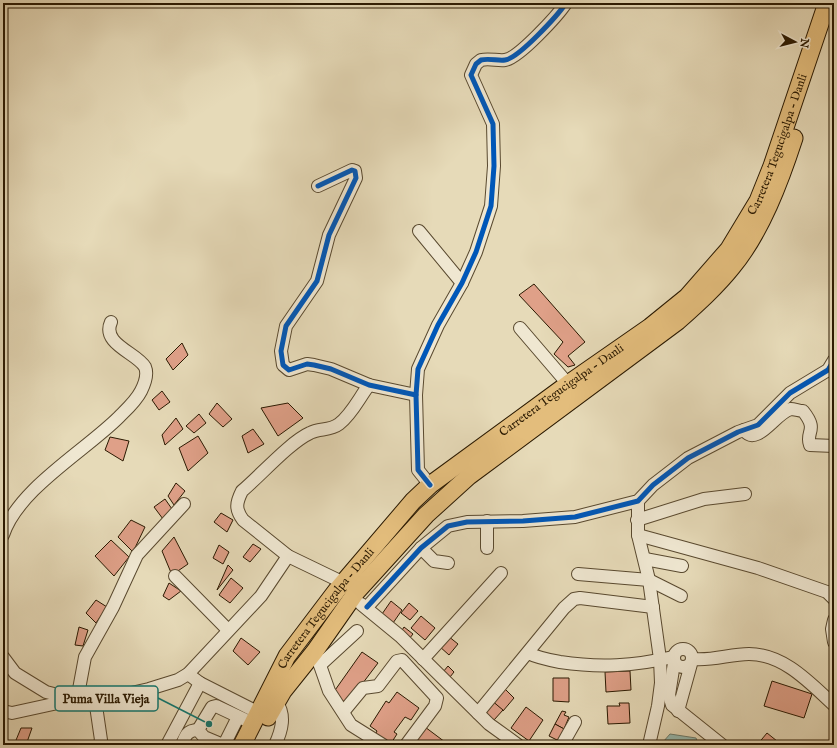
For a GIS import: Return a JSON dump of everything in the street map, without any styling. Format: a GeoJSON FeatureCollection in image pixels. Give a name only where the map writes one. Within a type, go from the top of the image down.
{"type":"FeatureCollection","features":[{"type":"Feature","properties":{"kind":"highway","name":"Carretera Tegucigalpa - Danli"},"geometry":{"type":"LineString","coordinates":[[242,745],[254,717],[287,657],[300,638],[413,501],[430,485],[568,384],[650,327],[687,297],[728,250],[758,201],[772,166],[826,3]]}},
{"type":"Feature","properties":{"kind":"highway","name":"Carretera Tegucigalpa - Danli"},"geometry":{"type":"LineString","coordinates":[[254,717],[276,701],[300,669],[317,658],[351,598],[426,515],[443,499],[469,476],[678,321],[707,295],[733,267],[750,242],[783,172],[834,12]]}},
{"type":"Feature","properties":{"kind":"highway"},"geometry":{"type":"LineString","coordinates":[[430,485],[428,490],[431,496],[443,499]]}},
{"type":"Feature","properties":{"kind":"highway"},"geometry":{"type":"LineString","coordinates":[[413,501],[421,501],[426,505],[428,511],[426,515]]}},
{"type":"Feature","properties":{"kind":"highway"},"geometry":{"type":"LineString","coordinates":[[300,638],[300,645],[304,651],[317,658]]}},
{"type":"Feature","properties":{"kind":"highway"},"geometry":{"type":"LineString","coordinates":[[287,657],[296,658],[300,664],[300,669]]}},
{"type":"Feature","properties":{"kind":"highway","name":"Carretera Tegucigalpa - Danli"},"geometry":{"type":"LineString","coordinates":[[253,745],[254,717]]}},
{"type":"Feature","properties":{"kind":"street"},"geometry":{"type":"LineString","coordinates":[[430,485],[418,470],[416,395],[418,369],[438,325],[462,282],[476,252],[491,206],[494,166],[493,124],[471,75],[472,69],[481,60],[490,58],[505,60],[515,56],[548,24],[566,3]]}},
{"type":"Feature","properties":{"kind":"street"},"geometry":{"type":"LineString","coordinates":[[318,186],[352,170],[356,174],[356,178],[329,235],[317,281],[286,326],[281,350],[281,360],[283,365],[289,370],[307,364],[314,365],[331,369],[369,385],[416,395]]}},
{"type":"Feature","properties":{"kind":"street"},"geometry":{"type":"LineString","coordinates":[[419,231],[462,282]]}},
{"type":"Feature","properties":{"kind":"street"},"geometry":{"type":"LineString","coordinates":[[3,536],[7,522],[19,507],[61,466],[106,431],[131,405],[141,391],[146,377],[144,367],[110,337],[108,327],[110,322]]}},
{"type":"Feature","properties":{"kind":"street"},"geometry":{"type":"LineString","coordinates":[[520,328],[568,384]]}},
{"type":"Feature","properties":{"kind":"street"},"geometry":{"type":"LineString","coordinates":[[367,607],[421,548],[448,526],[467,522],[575,517],[638,501],[653,485],[688,458],[758,424],[790,393],[828,370],[834,360]]}},
{"type":"Feature","properties":{"kind":"street"},"geometry":{"type":"LineString","coordinates":[[344,583],[288,556],[243,520],[237,508],[242,492],[301,439],[310,432],[326,430],[340,424],[347,417],[369,385]]}},
{"type":"Feature","properties":{"kind":"street"},"geometry":{"type":"LineString","coordinates":[[744,430],[747,434],[753,436],[760,434],[777,417],[790,409],[804,411],[810,420],[812,430],[809,442],[810,446],[834,446]]}},
{"type":"Feature","properties":{"kind":"street"},"geometry":{"type":"LineString","coordinates":[[638,520],[704,499],[745,494]]}},
{"type":"Feature","properties":{"kind":"street"},"geometry":{"type":"LineString","coordinates":[[638,501],[638,535],[649,580],[660,659],[661,683],[658,706],[649,745]]}},
{"type":"Feature","properties":{"kind":"street"},"geometry":{"type":"LineString","coordinates":[[77,700],[85,657],[113,607],[137,555],[184,504]]}},
{"type":"Feature","properties":{"kind":"street"},"geometry":{"type":"LineString","coordinates":[[487,521],[487,548]]}},
{"type":"Feature","properties":{"kind":"street"},"geometry":{"type":"LineString","coordinates":[[638,535],[758,568],[827,592],[834,597]]}},
{"type":"Feature","properties":{"kind":"street"},"geometry":{"type":"LineString","coordinates":[[421,548],[434,561],[448,563]]}},
{"type":"Feature","properties":{"kind":"street"},"geometry":{"type":"LineString","coordinates":[[3,711],[12,713],[77,700],[109,698],[149,689],[178,680],[188,674],[261,596],[288,556]]}},
{"type":"Feature","properties":{"kind":"street"},"geometry":{"type":"LineString","coordinates":[[645,559],[682,566]]}},
{"type":"Feature","properties":{"kind":"street"},"geometry":{"type":"LineString","coordinates":[[423,659],[501,573]]}},
{"type":"Feature","properties":{"kind":"street"},"geometry":{"type":"LineString","coordinates":[[578,574],[649,580],[681,596]]}},
{"type":"Feature","properties":{"kind":"street"},"geometry":{"type":"LineString","coordinates":[[175,576],[228,630]]}},
{"type":"Feature","properties":{"kind":"street"},"geometry":{"type":"LineString","coordinates":[[351,598],[367,607],[400,636],[489,724],[518,745]]}},
{"type":"Feature","properties":{"kind":"street"},"geometry":{"type":"LineString","coordinates":[[478,713],[574,599],[588,598],[653,607]]}},
{"type":"Feature","properties":{"kind":"street"},"geometry":{"type":"LineString","coordinates":[[834,620],[832,629],[834,642]]}},
{"type":"Feature","properties":{"kind":"street"},"geometry":{"type":"LineString","coordinates":[[357,631],[317,658],[329,691],[344,711],[351,725],[383,745]]}},
{"type":"Feature","properties":{"kind":"street"},"geometry":{"type":"LineString","coordinates":[[678,710],[692,661],[691,652],[684,650],[676,652],[674,660],[669,695],[672,705],[678,710],[722,745]]}},
{"type":"Feature","properties":{"kind":"street"},"geometry":{"type":"LineString","coordinates":[[528,653],[540,658],[612,667],[660,659],[674,660]]}},
{"type":"Feature","properties":{"kind":"street"},"geometry":{"type":"LineString","coordinates":[[692,661],[749,654],[774,658],[800,674],[834,705]]}},
{"type":"Feature","properties":{"kind":"street"},"geometry":{"type":"LineString","coordinates":[[3,657],[15,673],[46,692],[77,700]]}},
{"type":"Feature","properties":{"kind":"street"},"geometry":{"type":"LineString","coordinates":[[344,711],[363,688],[378,686],[397,661],[402,660],[437,698],[435,706],[406,745]]}},
{"type":"Feature","properties":{"kind":"street"},"geometry":{"type":"LineString","coordinates":[[188,674],[254,717]]}},
{"type":"Feature","properties":{"kind":"street"},"geometry":{"type":"LineString","coordinates":[[167,745],[200,683]]}},
{"type":"Feature","properties":{"kind":"street"},"geometry":{"type":"LineString","coordinates":[[95,699],[101,740],[100,745]]}},
{"type":"Feature","properties":{"kind":"street"},"geometry":{"type":"LineString","coordinates":[[275,745],[281,729],[282,717],[281,708],[276,701]]}},
{"type":"Feature","properties":{"kind":"street"},"geometry":{"type":"LineString","coordinates":[[198,730],[212,706],[254,717]]}},
{"type":"Feature","properties":{"kind":"street"},"geometry":{"type":"LineString","coordinates":[[182,745],[186,734],[192,730],[198,730],[204,736],[224,745],[254,717]]}},
{"type":"Feature","properties":{"kind":"street"},"geometry":{"type":"LineString","coordinates":[[562,745],[575,722]]}},
{"type":"Feature","properties":{"kind":"water"},"geometry":{"type":"Polygon","coordinates":[[[670,734],[696,738],[699,745],[662,745],[670,734]]]}},
{"type":"Feature","properties":{"kind":"building"},"geometry":{"type":"Polygon","coordinates":[[[534,284],[585,342],[568,356],[575,365],[568,367],[554,354],[563,342],[519,295],[534,284]]]}},
{"type":"Feature","properties":{"kind":"building"},"geometry":{"type":"Polygon","coordinates":[[[182,343],[188,355],[173,370],[166,359],[182,343]]]}},
{"type":"Feature","properties":{"kind":"building"},"geometry":{"type":"Polygon","coordinates":[[[162,391],[170,402],[159,410],[152,400],[162,391]]]}},
{"type":"Feature","properties":{"kind":"building"},"geometry":{"type":"Polygon","coordinates":[[[217,403],[232,419],[223,427],[209,414],[217,403]]]}},
{"type":"Feature","properties":{"kind":"building"},"geometry":{"type":"Polygon","coordinates":[[[288,403],[303,418],[278,436],[261,408],[288,403]]]}},
{"type":"Feature","properties":{"kind":"building"},"geometry":{"type":"Polygon","coordinates":[[[199,414],[206,423],[194,433],[186,426],[199,414]]]}},
{"type":"Feature","properties":{"kind":"building"},"geometry":{"type":"Polygon","coordinates":[[[176,418],[183,429],[165,445],[162,435],[176,418]]]}},
{"type":"Feature","properties":{"kind":"building"},"geometry":{"type":"Polygon","coordinates":[[[253,429],[264,444],[248,453],[242,436],[253,429]]]}},
{"type":"Feature","properties":{"kind":"building"},"geometry":{"type":"Polygon","coordinates":[[[198,436],[208,453],[188,471],[179,448],[198,436]]]}},
{"type":"Feature","properties":{"kind":"building"},"geometry":{"type":"Polygon","coordinates":[[[110,437],[129,441],[123,461],[105,450],[110,437]]]}},
{"type":"Feature","properties":{"kind":"building"},"geometry":{"type":"Polygon","coordinates":[[[176,483],[185,491],[174,505],[168,496],[176,483]]]}},
{"type":"Feature","properties":{"kind":"building"},"geometry":{"type":"Polygon","coordinates":[[[165,499],[172,509],[163,519],[154,507],[165,499]]]}},
{"type":"Feature","properties":{"kind":"building"},"geometry":{"type":"Polygon","coordinates":[[[221,513],[233,520],[227,532],[214,522],[221,513]]]}},
{"type":"Feature","properties":{"kind":"building"},"geometry":{"type":"Polygon","coordinates":[[[131,520],[145,527],[133,552],[118,537],[131,520]]]}},
{"type":"Feature","properties":{"kind":"building"},"geometry":{"type":"Polygon","coordinates":[[[174,537],[188,564],[172,575],[162,551],[174,537]]]}},
{"type":"Feature","properties":{"kind":"building"},"geometry":{"type":"Polygon","coordinates":[[[111,540],[129,557],[114,576],[95,556],[111,540]]]}},
{"type":"Feature","properties":{"kind":"building"},"geometry":{"type":"Polygon","coordinates":[[[253,544],[261,549],[250,562],[243,557],[253,544]]]}},
{"type":"Feature","properties":{"kind":"building"},"geometry":{"type":"Polygon","coordinates":[[[219,545],[229,552],[223,564],[213,558],[219,545]]]}},
{"type":"Feature","properties":{"kind":"building"},"geometry":{"type":"Polygon","coordinates":[[[228,565],[233,570],[217,590],[228,565]]]}},
{"type":"Feature","properties":{"kind":"building"},"geometry":{"type":"Polygon","coordinates":[[[231,578],[243,588],[230,603],[219,595],[231,578]]]}},
{"type":"Feature","properties":{"kind":"building"},"geometry":{"type":"Polygon","coordinates":[[[169,583],[181,591],[169,600],[163,596],[169,583]]]}},
{"type":"Feature","properties":{"kind":"building"},"geometry":{"type":"Polygon","coordinates":[[[96,600],[107,607],[96,623],[86,613],[96,600]]]}},
{"type":"Feature","properties":{"kind":"building"},"geometry":{"type":"Polygon","coordinates":[[[391,601],[402,610],[393,623],[382,614],[391,601]]]}},
{"type":"Feature","properties":{"kind":"building"},"geometry":{"type":"Polygon","coordinates":[[[409,603],[418,611],[410,620],[401,613],[409,603]]]}},
{"type":"Feature","properties":{"kind":"building"},"geometry":{"type":"Polygon","coordinates":[[[421,616],[435,628],[425,640],[411,628],[421,616]]]}},
{"type":"Feature","properties":{"kind":"building"},"geometry":{"type":"Polygon","coordinates":[[[79,627],[88,630],[83,646],[75,645],[79,627]]]}},
{"type":"Feature","properties":{"kind":"building"},"geometry":{"type":"Polygon","coordinates":[[[404,627],[413,634],[409,639],[401,632],[404,627]]]}},
{"type":"Feature","properties":{"kind":"building"},"geometry":{"type":"Polygon","coordinates":[[[448,636],[458,644],[449,655],[439,646],[448,636]]]}},
{"type":"Feature","properties":{"kind":"building"},"geometry":{"type":"Polygon","coordinates":[[[241,638],[260,652],[248,665],[233,651],[241,638]]]}},
{"type":"Feature","properties":{"kind":"building"},"geometry":{"type":"Polygon","coordinates":[[[362,652],[378,663],[347,704],[333,693],[362,652]]]}},
{"type":"Feature","properties":{"kind":"building"},"geometry":{"type":"Polygon","coordinates":[[[448,666],[454,672],[450,677],[443,672],[448,666]]]}},
{"type":"Feature","properties":{"kind":"building"},"geometry":{"type":"Polygon","coordinates":[[[630,671],[631,690],[606,692],[605,672],[630,671]]]}},
{"type":"Feature","properties":{"kind":"building"},"geometry":{"type":"Polygon","coordinates":[[[553,678],[569,678],[569,702],[553,701],[553,678]]]}},
{"type":"Feature","properties":{"kind":"building"},"geometry":{"type":"Polygon","coordinates":[[[772,681],[812,694],[804,718],[764,706],[772,681]]]}},
{"type":"Feature","properties":{"kind":"building"},"geometry":{"type":"Polygon","coordinates":[[[502,686],[514,698],[503,711],[491,700],[502,686]]]}},
{"type":"Feature","properties":{"kind":"building"},"geometry":{"type":"Polygon","coordinates":[[[397,692],[419,708],[411,720],[405,717],[394,732],[397,734],[390,745],[387,745],[374,737],[377,731],[370,726],[386,701],[389,703],[397,692]]]}},
{"type":"Feature","properties":{"kind":"building"},"geometry":{"type":"Polygon","coordinates":[[[491,700],[503,710],[494,720],[482,710],[491,700]]]}},
{"type":"Feature","properties":{"kind":"building"},"geometry":{"type":"Polygon","coordinates":[[[619,703],[629,703],[630,723],[608,724],[607,706],[620,706],[619,703]]]}},
{"type":"Feature","properties":{"kind":"building"},"geometry":{"type":"Polygon","coordinates":[[[526,707],[543,720],[529,741],[511,728],[526,707]]]}},
{"type":"Feature","properties":{"kind":"building"},"geometry":{"type":"Polygon","coordinates":[[[562,711],[566,712],[564,715],[569,717],[564,729],[555,724],[562,711]]]}},
{"type":"Feature","properties":{"kind":"building"},"geometry":{"type":"Polygon","coordinates":[[[555,724],[566,730],[561,742],[549,736],[555,724]]]}},
{"type":"Feature","properties":{"kind":"building"},"geometry":{"type":"Polygon","coordinates":[[[425,727],[445,742],[447,741],[452,745],[421,745],[414,738],[425,727]]]}},
{"type":"Feature","properties":{"kind":"building"},"geometry":{"type":"Polygon","coordinates":[[[21,728],[32,728],[26,745],[14,745],[21,728]]]}},
{"type":"Feature","properties":{"kind":"building"},"geometry":{"type":"Polygon","coordinates":[[[767,733],[782,745],[757,745],[767,733]]]}},
{"type":"Feature","properties":{"kind":"cycle path"},"geometry":{"type":"LineString","coordinates":[[430,485],[418,470],[416,395],[418,369],[438,325],[462,283],[476,252],[491,206],[494,166],[493,124],[471,75],[476,64],[481,60],[505,60],[519,52],[547,26],[566,3]]}},
{"type":"Feature","properties":{"kind":"cycle path"},"geometry":{"type":"LineString","coordinates":[[318,186],[352,170],[355,171],[356,178],[329,235],[317,281],[286,326],[281,351],[283,365],[289,370],[307,364],[314,365],[331,369],[369,385],[416,395]]}},
{"type":"Feature","properties":{"kind":"cycle path"},"geometry":{"type":"LineString","coordinates":[[367,607],[421,548],[448,526],[467,522],[523,521],[575,517],[638,501],[653,485],[688,458],[738,432],[758,425],[790,393],[828,370],[834,360]]}},
{"type":"Feature","properties":{"kind":"place","name":"Puma Villa Vieja"},"geometry":{"type":"Point","coordinates":[209,724]}}]}
